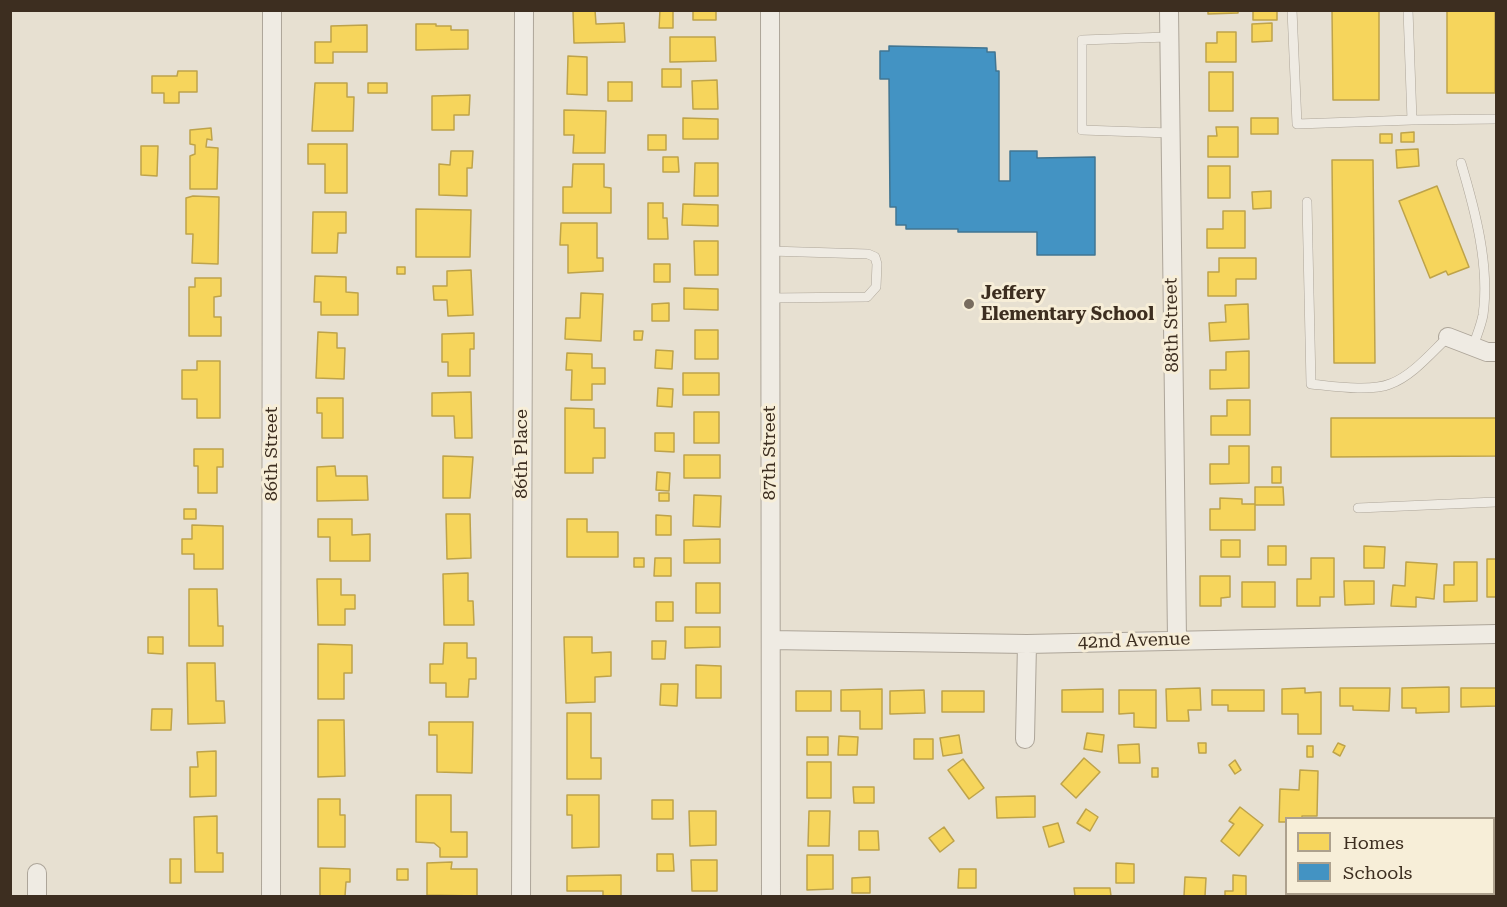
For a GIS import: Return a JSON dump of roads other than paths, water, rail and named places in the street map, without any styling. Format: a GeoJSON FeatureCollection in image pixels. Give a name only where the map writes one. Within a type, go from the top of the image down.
{"type":"FeatureCollection","features":[{"type":"Feature","properties":{"kind":"street","name":"86th Street"},"geometry":{"type":"LineString","coordinates":[[271,897],[272,10]]}},
{"type":"Feature","properties":{"kind":"street","name":"86th Place"},"geometry":{"type":"LineString","coordinates":[[521,897],[524,10]]}},
{"type":"Feature","properties":{"kind":"street","name":"87th Street"},"geometry":{"type":"LineString","coordinates":[[770,10],[771,897]]}},
{"type":"Feature","properties":{"kind":"street","name":"88th Street"},"geometry":{"type":"LineString","coordinates":[[1168,10],[1177,639]]}},
{"type":"Feature","properties":{"kind":"street"},"geometry":{"type":"LineString","coordinates":[[1448,338],[1497,352]]}},
{"type":"Feature","properties":{"kind":"street","name":"42nd Avenue"},"geometry":{"type":"LineString","coordinates":[[771,640],[1027,644],[1177,639],[1497,634]]}},
{"type":"Feature","properties":{"kind":"street"},"geometry":{"type":"LineString","coordinates":[[1025,739],[1027,644]]}},
{"type":"Feature","properties":{"kind":"street"},"geometry":{"type":"LineString","coordinates":[[37,873],[37,897]]}},
{"type":"Feature","properties":{"kind":"lane"},"geometry":{"type":"LineString","coordinates":[[1292,10],[1297,124],[1497,119]]}},
{"type":"Feature","properties":{"kind":"lane"},"geometry":{"type":"LineString","coordinates":[[1408,10],[1412,120]]}},
{"type":"Feature","properties":{"kind":"lane"},"geometry":{"type":"LineString","coordinates":[[1168,37],[1082,40],[1082,130],[1170,133]]}},
{"type":"Feature","properties":{"kind":"lane"},"geometry":{"type":"LineString","coordinates":[[1461,163],[1472,202],[1483,264],[1483,315],[1473,347]]}},
{"type":"Feature","properties":{"kind":"lane"},"geometry":{"type":"LineString","coordinates":[[1307,202],[1311,384],[1342,387],[1389,385],[1408,373],[1448,338]]}},
{"type":"Feature","properties":{"kind":"lane"},"geometry":{"type":"LineString","coordinates":[[770,251],[868,254],[874,257],[877,264],[876,287],[867,297],[770,298]]}},
{"type":"Feature","properties":{"kind":"lane"},"geometry":{"type":"LineString","coordinates":[[1358,508],[1497,501]]}},
{"type":"Feature","properties":{"kind":"place","name":"Jeffery Elementary School"},"geometry":{"type":"Point","coordinates":[969,304]}}]}
